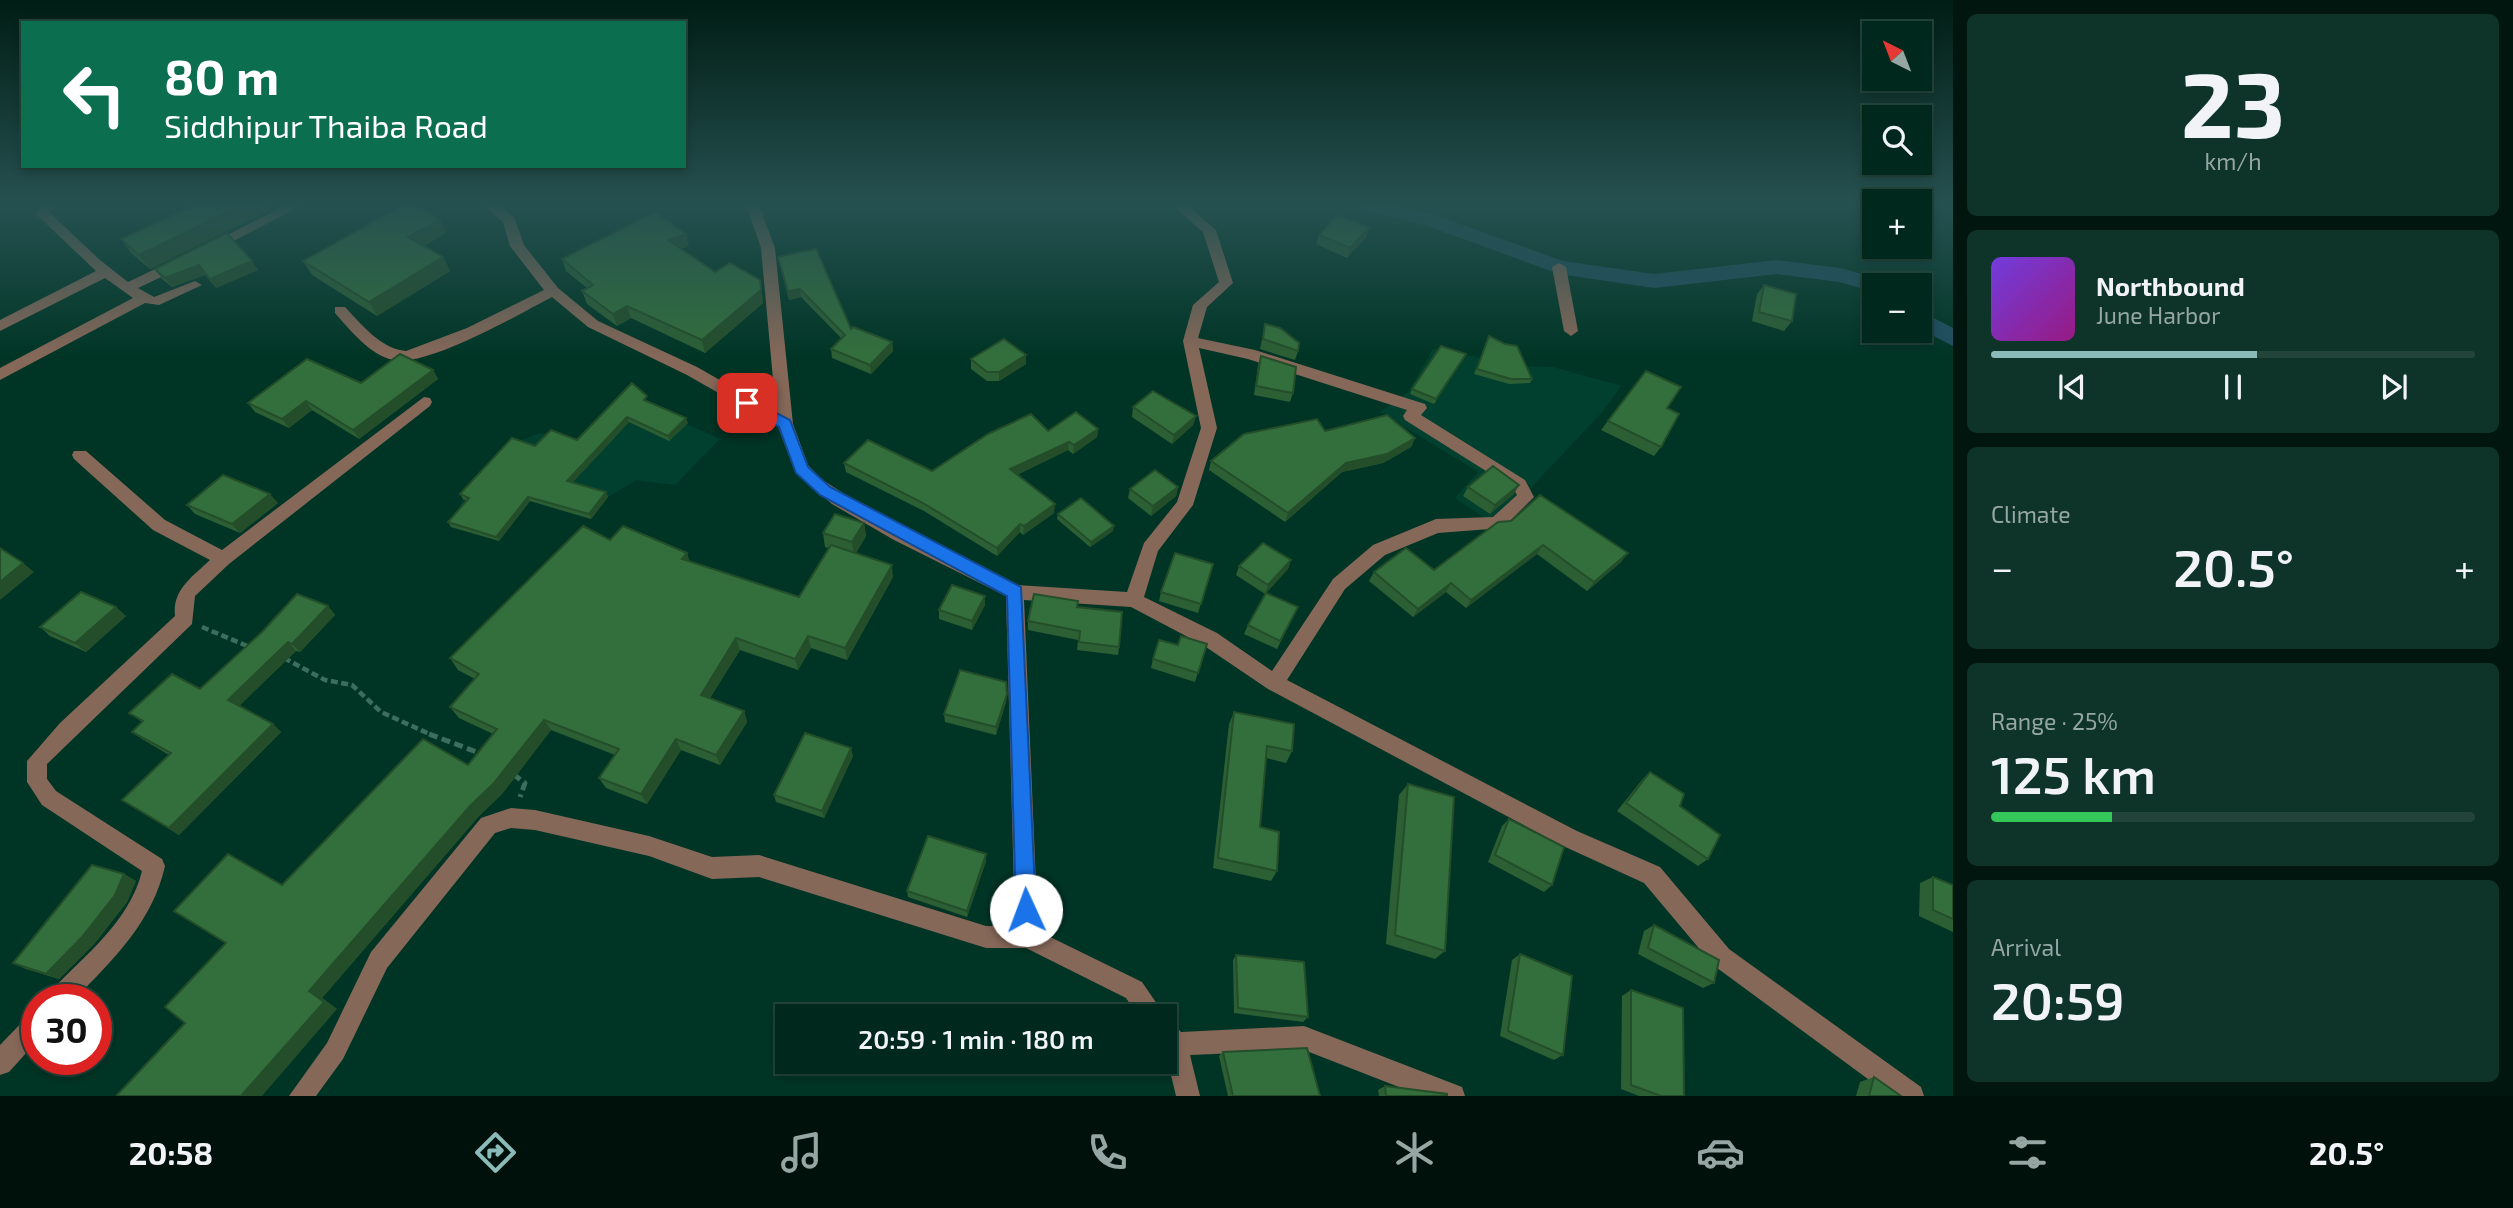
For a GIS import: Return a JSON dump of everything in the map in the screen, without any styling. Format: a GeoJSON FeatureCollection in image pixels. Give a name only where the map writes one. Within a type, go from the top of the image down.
{"type":"FeatureCollection","features":[{"type":"Feature","properties":{"kind":"street"},"geometry":{"type":"LineString","coordinates":[[89,256],[106,272],[153,302],[195,285]]}},
{"type":"Feature","properties":{"kind":"street"},"geometry":{"type":"LineString","coordinates":[[130,287],[193,256]]}},
{"type":"Feature","properties":{"kind":"street"},"geometry":{"type":"LineString","coordinates":[[525,256],[553,291],[593,324],[692,371],[785,424]]}},
{"type":"Feature","properties":{"kind":"street"},"geometry":{"type":"LineString","coordinates":[[769,256],[785,424],[802,470],[825,491],[1015,592],[1135,600],[1210,639],[1275,683],[1569,838],[1652,875],[1721,957],[1912,1096]]}},
{"type":"Feature","properties":{"kind":"street"},"geometry":{"type":"LineString","coordinates":[[1135,600],[1150,548],[1185,505],[1209,428],[1190,341],[1200,305],[1226,283],[1217,256]]}},
{"type":"Feature","properties":{"kind":"street"},"geometry":{"type":"LineString","coordinates":[[1559,267],[1571,331]]}},
{"type":"Feature","properties":{"kind":"street"},"geometry":{"type":"LineString","coordinates":[[0,326],[106,272]]}},
{"type":"Feature","properties":{"kind":"street"},"geometry":{"type":"LineString","coordinates":[[340,310],[362,332],[394,356],[406,357],[452,340],[553,291]]}},
{"type":"Feature","properties":{"kind":"street"},"geometry":{"type":"LineString","coordinates":[[0,375],[143,298]]}},
{"type":"Feature","properties":{"kind":"street"},"geometry":{"type":"LineString","coordinates":[[1190,341],[1250,354],[1419,408],[1411,416],[1518,484],[1525,497],[1497,523],[1436,526],[1379,550],[1339,584],[1275,683]]}},
{"type":"Feature","properties":{"kind":"street"},"geometry":{"type":"LineString","coordinates":[[73,984],[139,913],[151,890],[154,866],[49,798],[37,782],[37,761],[66,729],[185,619],[183,606],[188,592],[223,559],[424,402]]}},
{"type":"Feature","properties":{"kind":"street"},"geometry":{"type":"LineString","coordinates":[[80,455],[159,525],[223,559]]}},
{"type":"Feature","properties":{"kind":"street"},"geometry":{"type":"LineString","coordinates":[[1015,592],[1027,937]]}},
{"type":"Feature","properties":{"kind":"street"},"geometry":{"type":"LineString","coordinates":[[301,1096],[335,1051],[379,960],[488,825],[511,818],[535,820],[649,846],[712,867],[759,866],[986,937],[1027,937],[1134,990],[1144,1004]]}},
{"type":"Feature","properties":{"kind":"street"},"geometry":{"type":"LineString","coordinates":[[1177,1038],[1304,1038],[1453,1096]]}},
{"type":"Feature","properties":{"kind":"street"},"geometry":{"type":"LineString","coordinates":[[0,1063],[21,1040]]}},
{"type":"Feature","properties":{"kind":"street"},"geometry":{"type":"LineString","coordinates":[[1177,1061],[1188,1096]]}},
{"type":"Feature","properties":{"kind":"path"},"geometry":{"type":"LineString","coordinates":[[185,619],[256,649]]}},
{"type":"Feature","properties":{"kind":"path"},"geometry":{"type":"LineString","coordinates":[[276,656],[325,680],[352,685],[367,705],[402,727],[461,743],[492,759]]}},
{"type":"Feature","properties":{"kind":"path"},"geometry":{"type":"LineString","coordinates":[[503,767],[525,783],[511,818]]}},
{"type":"Feature","properties":{"kind":"shaded area"},"geometry":{"type":"Polygon","coordinates":[[[1441,348],[1512,366],[1553,367],[1621,386],[1604,410],[1527,492],[1488,520],[1455,498],[1478,472],[1380,412],[1408,392],[1433,349],[1441,348]]]}},
{"type":"Feature","properties":{"kind":"shaded area"},"geometry":{"type":"Polygon","coordinates":[[[625,397],[720,439],[675,485],[636,480],[608,497],[591,519],[527,500],[499,541],[451,527],[463,499],[514,443],[540,433],[579,445],[625,397]]]}},
{"type":"Feature","properties":{"kind":"building"},"geometry":{"type":"Polygon","coordinates":[[[181,256],[248,256],[252,261],[210,279],[199,265],[165,278],[155,269],[181,256]]]}},
{"type":"Feature","properties":{"kind":"building"},"geometry":{"type":"Polygon","coordinates":[[[312,256],[443,257],[369,302],[303,261],[312,256]]]}},
{"type":"Feature","properties":{"kind":"building"},"geometry":{"type":"Polygon","coordinates":[[[568,256],[692,256],[715,272],[730,263],[760,280],[761,290],[702,340],[627,306],[613,314],[582,291],[593,285],[562,259],[568,256]]]}},
{"type":"Feature","properties":{"kind":"building"},"geometry":{"type":"Polygon","coordinates":[[[819,256],[851,329],[853,327],[892,342],[870,365],[831,349],[845,335],[800,289],[788,291],[778,257],[819,256]]]}},
{"type":"Feature","properties":{"kind":"building"},"geometry":{"type":"Polygon","coordinates":[[[1764,285],[1796,294],[1792,321],[1759,312],[1764,285]]]}},
{"type":"Feature","properties":{"kind":"building"},"geometry":{"type":"Polygon","coordinates":[[[1265,324],[1280,328],[1299,343],[1298,351],[1263,339],[1265,324]]]}},
{"type":"Feature","properties":{"kind":"building"},"geometry":{"type":"Polygon","coordinates":[[[1489,336],[1505,344],[1517,346],[1532,379],[1511,379],[1477,369],[1489,336]]]}},
{"type":"Feature","properties":{"kind":"building"},"geometry":{"type":"Polygon","coordinates":[[[1004,339],[1026,355],[999,372],[987,372],[971,359],[1004,339]]]}},
{"type":"Feature","properties":{"kind":"building"},"geometry":{"type":"Polygon","coordinates":[[[1441,346],[1466,354],[1436,399],[1412,389],[1441,346]]]}},
{"type":"Feature","properties":{"kind":"building"},"geometry":{"type":"Polygon","coordinates":[[[400,354],[433,370],[353,430],[306,401],[282,419],[248,403],[307,359],[361,383],[400,354]]]}},
{"type":"Feature","properties":{"kind":"building"},"geometry":{"type":"Polygon","coordinates":[[[1261,356],[1296,367],[1293,393],[1256,386],[1261,356]]]}},
{"type":"Feature","properties":{"kind":"building"},"geometry":{"type":"Polygon","coordinates":[[[1646,371],[1681,387],[1667,408],[1679,414],[1661,447],[1608,421],[1646,371]]]}},
{"type":"Feature","properties":{"kind":"building"},"geometry":{"type":"Polygon","coordinates":[[[632,383],[647,396],[644,400],[686,418],[668,436],[627,417],[567,481],[606,492],[589,514],[528,497],[496,537],[448,522],[469,498],[460,494],[512,438],[535,446],[551,430],[577,440],[632,383]]]}},
{"type":"Feature","properties":{"kind":"building"},"geometry":{"type":"Polygon","coordinates":[[[1153,391],[1196,416],[1174,435],[1133,407],[1153,391]]]}},
{"type":"Feature","properties":{"kind":"building"},"geometry":{"type":"Polygon","coordinates":[[[1076,412],[1098,429],[1074,445],[1069,442],[1010,469],[1055,504],[1024,526],[1020,524],[997,548],[923,503],[844,463],[868,440],[932,471],[988,434],[1031,414],[1048,431],[1076,412]]]}},
{"type":"Feature","properties":{"kind":"building"},"geometry":{"type":"Polygon","coordinates":[[[1387,415],[1415,438],[1387,454],[1346,463],[1288,513],[1211,461],[1244,434],[1317,419],[1325,431],[1387,415]]]}},
{"type":"Feature","properties":{"kind":"building"},"geometry":{"type":"Polygon","coordinates":[[[1493,466],[1519,485],[1495,505],[1468,487],[1493,466]]]}},
{"type":"Feature","properties":{"kind":"building"},"geometry":{"type":"Polygon","coordinates":[[[1155,470],[1178,487],[1153,506],[1130,489],[1155,470]]]}},
{"type":"Feature","properties":{"kind":"building"},"geometry":{"type":"Polygon","coordinates":[[[223,475],[270,494],[232,524],[187,505],[223,475]]]}},
{"type":"Feature","properties":{"kind":"building"},"geometry":{"type":"Polygon","coordinates":[[[1540,495],[1628,553],[1594,582],[1543,545],[1471,600],[1451,583],[1418,609],[1374,572],[1406,548],[1434,570],[1498,522],[1511,521],[1540,495]]]}},
{"type":"Feature","properties":{"kind":"building"},"geometry":{"type":"Polygon","coordinates":[[[1081,498],[1114,526],[1091,542],[1058,514],[1081,498]]]}},
{"type":"Feature","properties":{"kind":"building"},"geometry":{"type":"Polygon","coordinates":[[[835,514],[864,523],[852,542],[823,533],[835,514]]]}},
{"type":"Feature","properties":{"kind":"building"},"geometry":{"type":"Polygon","coordinates":[[[583,526],[610,540],[623,526],[687,553],[682,559],[799,597],[831,545],[892,565],[845,648],[808,636],[795,659],[736,638],[701,695],[744,711],[716,755],[676,739],[641,794],[599,778],[619,749],[544,720],[493,784],[470,806],[309,991],[324,1002],[241,1096],[118,1096],[185,1023],[165,1007],[226,943],[174,911],[228,854],[282,885],[423,739],[468,765],[497,729],[450,707],[479,674],[450,658],[583,526]]]}},
{"type":"Feature","properties":{"kind":"building"},"geometry":{"type":"Polygon","coordinates":[[[1263,543],[1291,560],[1268,585],[1239,566],[1263,543]]]}},
{"type":"Feature","properties":{"kind":"building"},"geometry":{"type":"Polygon","coordinates":[[[0,548],[23,563],[0,582],[0,548]]]}},
{"type":"Feature","properties":{"kind":"building"},"geometry":{"type":"Polygon","coordinates":[[[1175,553],[1213,564],[1201,604],[1161,592],[1175,553]]]}},
{"type":"Feature","properties":{"kind":"building"},"geometry":{"type":"Polygon","coordinates":[[[952,585],[985,596],[972,621],[939,610],[952,585]]]}},
{"type":"Feature","properties":{"kind":"building"},"geometry":{"type":"Polygon","coordinates":[[[81,592],[116,607],[75,643],[40,627],[81,592]]]}},
{"type":"Feature","properties":{"kind":"building"},"geometry":{"type":"Polygon","coordinates":[[[1266,593],[1298,607],[1280,641],[1248,625],[1266,593]]]}},
{"type":"Feature","properties":{"kind":"building"},"geometry":{"type":"Polygon","coordinates":[[[297,594],[328,606],[292,644],[288,642],[228,700],[273,724],[169,828],[122,800],[171,753],[132,732],[143,721],[129,713],[172,674],[200,689],[262,632],[297,594]]]}},
{"type":"Feature","properties":{"kind":"building"},"geometry":{"type":"Polygon","coordinates":[[[1034,594],[1078,601],[1077,607],[1122,612],[1119,647],[1079,642],[1080,631],[1028,621],[1034,594]]]}},
{"type":"Feature","properties":{"kind":"building"},"geometry":{"type":"Polygon","coordinates":[[[1181,636],[1207,644],[1198,673],[1153,659],[1159,640],[1178,645],[1181,636]]]}},
{"type":"Feature","properties":{"kind":"building"},"geometry":{"type":"Polygon","coordinates":[[[960,670],[1006,682],[1007,694],[996,727],[944,714],[960,670]]]}},
{"type":"Feature","properties":{"kind":"building"},"geometry":{"type":"Polygon","coordinates":[[[1234,712],[1294,724],[1292,751],[1267,746],[1260,827],[1279,832],[1277,871],[1218,858],[1234,712]]]}},
{"type":"Feature","properties":{"kind":"building"},"geometry":{"type":"Polygon","coordinates":[[[805,733],[851,748],[822,811],[774,795],[805,733]]]}},
{"type":"Feature","properties":{"kind":"building"},"geometry":{"type":"Polygon","coordinates":[[[1650,772],[1684,794],[1680,806],[1720,835],[1708,859],[1626,803],[1650,772]]]}},
{"type":"Feature","properties":{"kind":"building"},"geometry":{"type":"Polygon","coordinates":[[[1408,784],[1454,797],[1445,951],[1395,935],[1408,784]]]}},
{"type":"Feature","properties":{"kind":"building"},"geometry":{"type":"Polygon","coordinates":[[[1509,819],[1564,847],[1552,885],[1495,855],[1509,819]]]}},
{"type":"Feature","properties":{"kind":"building"},"geometry":{"type":"Polygon","coordinates":[[[928,836],[986,854],[967,911],[907,891],[928,836]]]}},
{"type":"Feature","properties":{"kind":"building"},"geometry":{"type":"Polygon","coordinates":[[[92,865],[124,874],[115,895],[82,937],[46,974],[13,963],[92,865]]]}},
{"type":"Feature","properties":{"kind":"building"},"geometry":{"type":"Polygon","coordinates":[[[1933,877],[1953,885],[1953,919],[1933,910],[1933,877]]]}},
{"type":"Feature","properties":{"kind":"building"},"geometry":{"type":"Polygon","coordinates":[[[1654,925],[1719,960],[1714,983],[1648,948],[1654,925]]]}},
{"type":"Feature","properties":{"kind":"building"},"geometry":{"type":"Polygon","coordinates":[[[1520,954],[1572,976],[1563,1055],[1508,1031],[1520,954]]]}},
{"type":"Feature","properties":{"kind":"building"},"geometry":{"type":"Polygon","coordinates":[[[1236,955],[1304,962],[1308,1017],[1238,1008],[1236,955]]]}},
{"type":"Feature","properties":{"kind":"building"},"geometry":{"type":"Polygon","coordinates":[[[1631,990],[1683,1008],[1684,1096],[1661,1096],[1631,1085],[1631,990]]]}},
{"type":"Feature","properties":{"kind":"building"},"geometry":{"type":"Polygon","coordinates":[[[1307,1048],[1320,1096],[1233,1096],[1223,1052],[1307,1048]]]}},
{"type":"Feature","properties":{"kind":"building"},"geometry":{"type":"Polygon","coordinates":[[[1874,1077],[1901,1096],[1869,1096],[1874,1077]]]}},
{"type":"Feature","properties":{"kind":"building"},"geometry":{"type":"Polygon","coordinates":[[[1385,1086],[1447,1094],[1447,1096],[1386,1096],[1385,1086]]]}},
{"type":"Feature","properties":{"kind":"waterway"},"geometry":{"type":"LineString","coordinates":[[1530,256],[1559,267],[1654,281],[1777,267],[1840,275],[1862,281]]}},
{"type":"Feature","properties":{"kind":"waterway"},"geometry":{"type":"LineString","coordinates":[[1932,326],[1953,338]]}},
{"type":"Feature","properties":{"kind":"route"},"geometry":{"type":"LineString","coordinates":[[747,403],[785,424],[802,470],[825,491],[944,557],[1015,592],[1026,910]]}}]}
